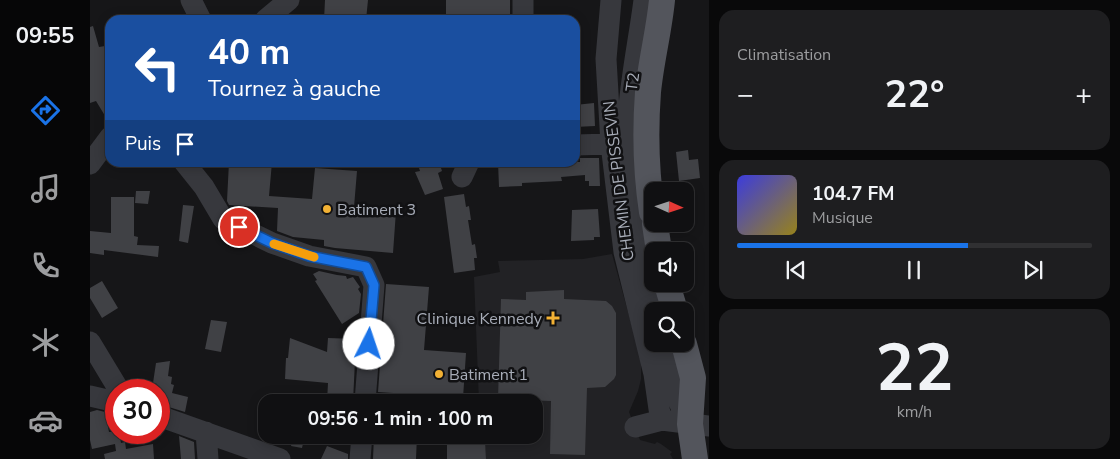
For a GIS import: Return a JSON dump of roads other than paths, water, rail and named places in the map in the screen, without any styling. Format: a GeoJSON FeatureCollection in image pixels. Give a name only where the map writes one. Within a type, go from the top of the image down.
{"type":"FeatureCollection","features":[{"type":"Feature","properties":{"kind":"main road"},"geometry":{"type":"LineString","coordinates":[[649,182],[646,130],[649,90],[662,0]]}},
{"type":"Feature","properties":{"kind":"main road"},"geometry":{"type":"LineString","coordinates":[[686,352],[693,378],[705,459]]}},
{"type":"Feature","properties":{"kind":"main road"},"geometry":{"type":"LineString","coordinates":[[695,459],[699,425]]}},
{"type":"Feature","properties":{"kind":"street"},"geometry":{"type":"LineString","coordinates":[[191,0],[198,15]]}},
{"type":"Feature","properties":{"kind":"street"},"geometry":{"type":"LineString","coordinates":[[271,15],[290,0]]}},
{"type":"Feature","properties":{"kind":"street"},"geometry":{"type":"LineString","coordinates":[[522,15],[523,0]]}},
{"type":"Feature","properties":{"kind":"street","name":"CHEMIN DE PISSEVIN"},"geometry":{"type":"LineString","coordinates":[[611,0],[606,59],[611,144],[624,252],[654,374],[662,420]]}},
{"type":"Feature","properties":{"kind":"street","name":"T2"},"geometry":{"type":"LineString","coordinates":[[644,0],[629,97],[628,159],[631,198],[644,268],[653,302]]}},
{"type":"Feature","properties":{"kind":"street"},"geometry":{"type":"LineString","coordinates":[[90,164],[105,144]]}},
{"type":"Feature","properties":{"kind":"street"},"geometry":{"type":"LineString","coordinates":[[580,145],[611,144]]}},
{"type":"Feature","properties":{"kind":"street"},"geometry":{"type":"LineString","coordinates":[[188,167],[204,187],[223,219],[272,243],[309,256],[366,267],[374,285],[366,394]]}},
{"type":"Feature","properties":{"kind":"street"},"geometry":{"type":"LineString","coordinates":[[90,342],[112,379]]}},
{"type":"Feature","properties":{"kind":"street"},"geometry":{"type":"LineString","coordinates":[[665,352],[676,396],[699,425]]}},
{"type":"Feature","properties":{"kind":"street"},"geometry":{"type":"LineString","coordinates":[[90,396],[105,399]]}},
{"type":"Feature","properties":{"kind":"street"},"geometry":{"type":"LineString","coordinates":[[170,420],[280,459]]}},
{"type":"Feature","properties":{"kind":"street"},"geometry":{"type":"LineString","coordinates":[[635,427],[662,420],[699,425]]}},
{"type":"Feature","properties":{"kind":"street"},"geometry":{"type":"LineString","coordinates":[[687,459],[699,425]]}},
{"type":"Feature","properties":{"kind":"street"},"geometry":{"type":"LineString","coordinates":[[206,432],[208,459]]}},
{"type":"Feature","properties":{"kind":"street"},"geometry":{"type":"LineString","coordinates":[[360,459],[361,444]]}},
{"type":"Feature","properties":{"kind":"place","name":"Batiment 3"},"geometry":{"type":"Point","coordinates":[327,209]}},
{"type":"Feature","properties":{"kind":"place","name":"Clinique Kennedy"},"geometry":{"type":"Point","coordinates":[553,318]}},
{"type":"Feature","properties":{"kind":"place","name":"Batiment 1"},"geometry":{"type":"Point","coordinates":[439,374]}}]}
